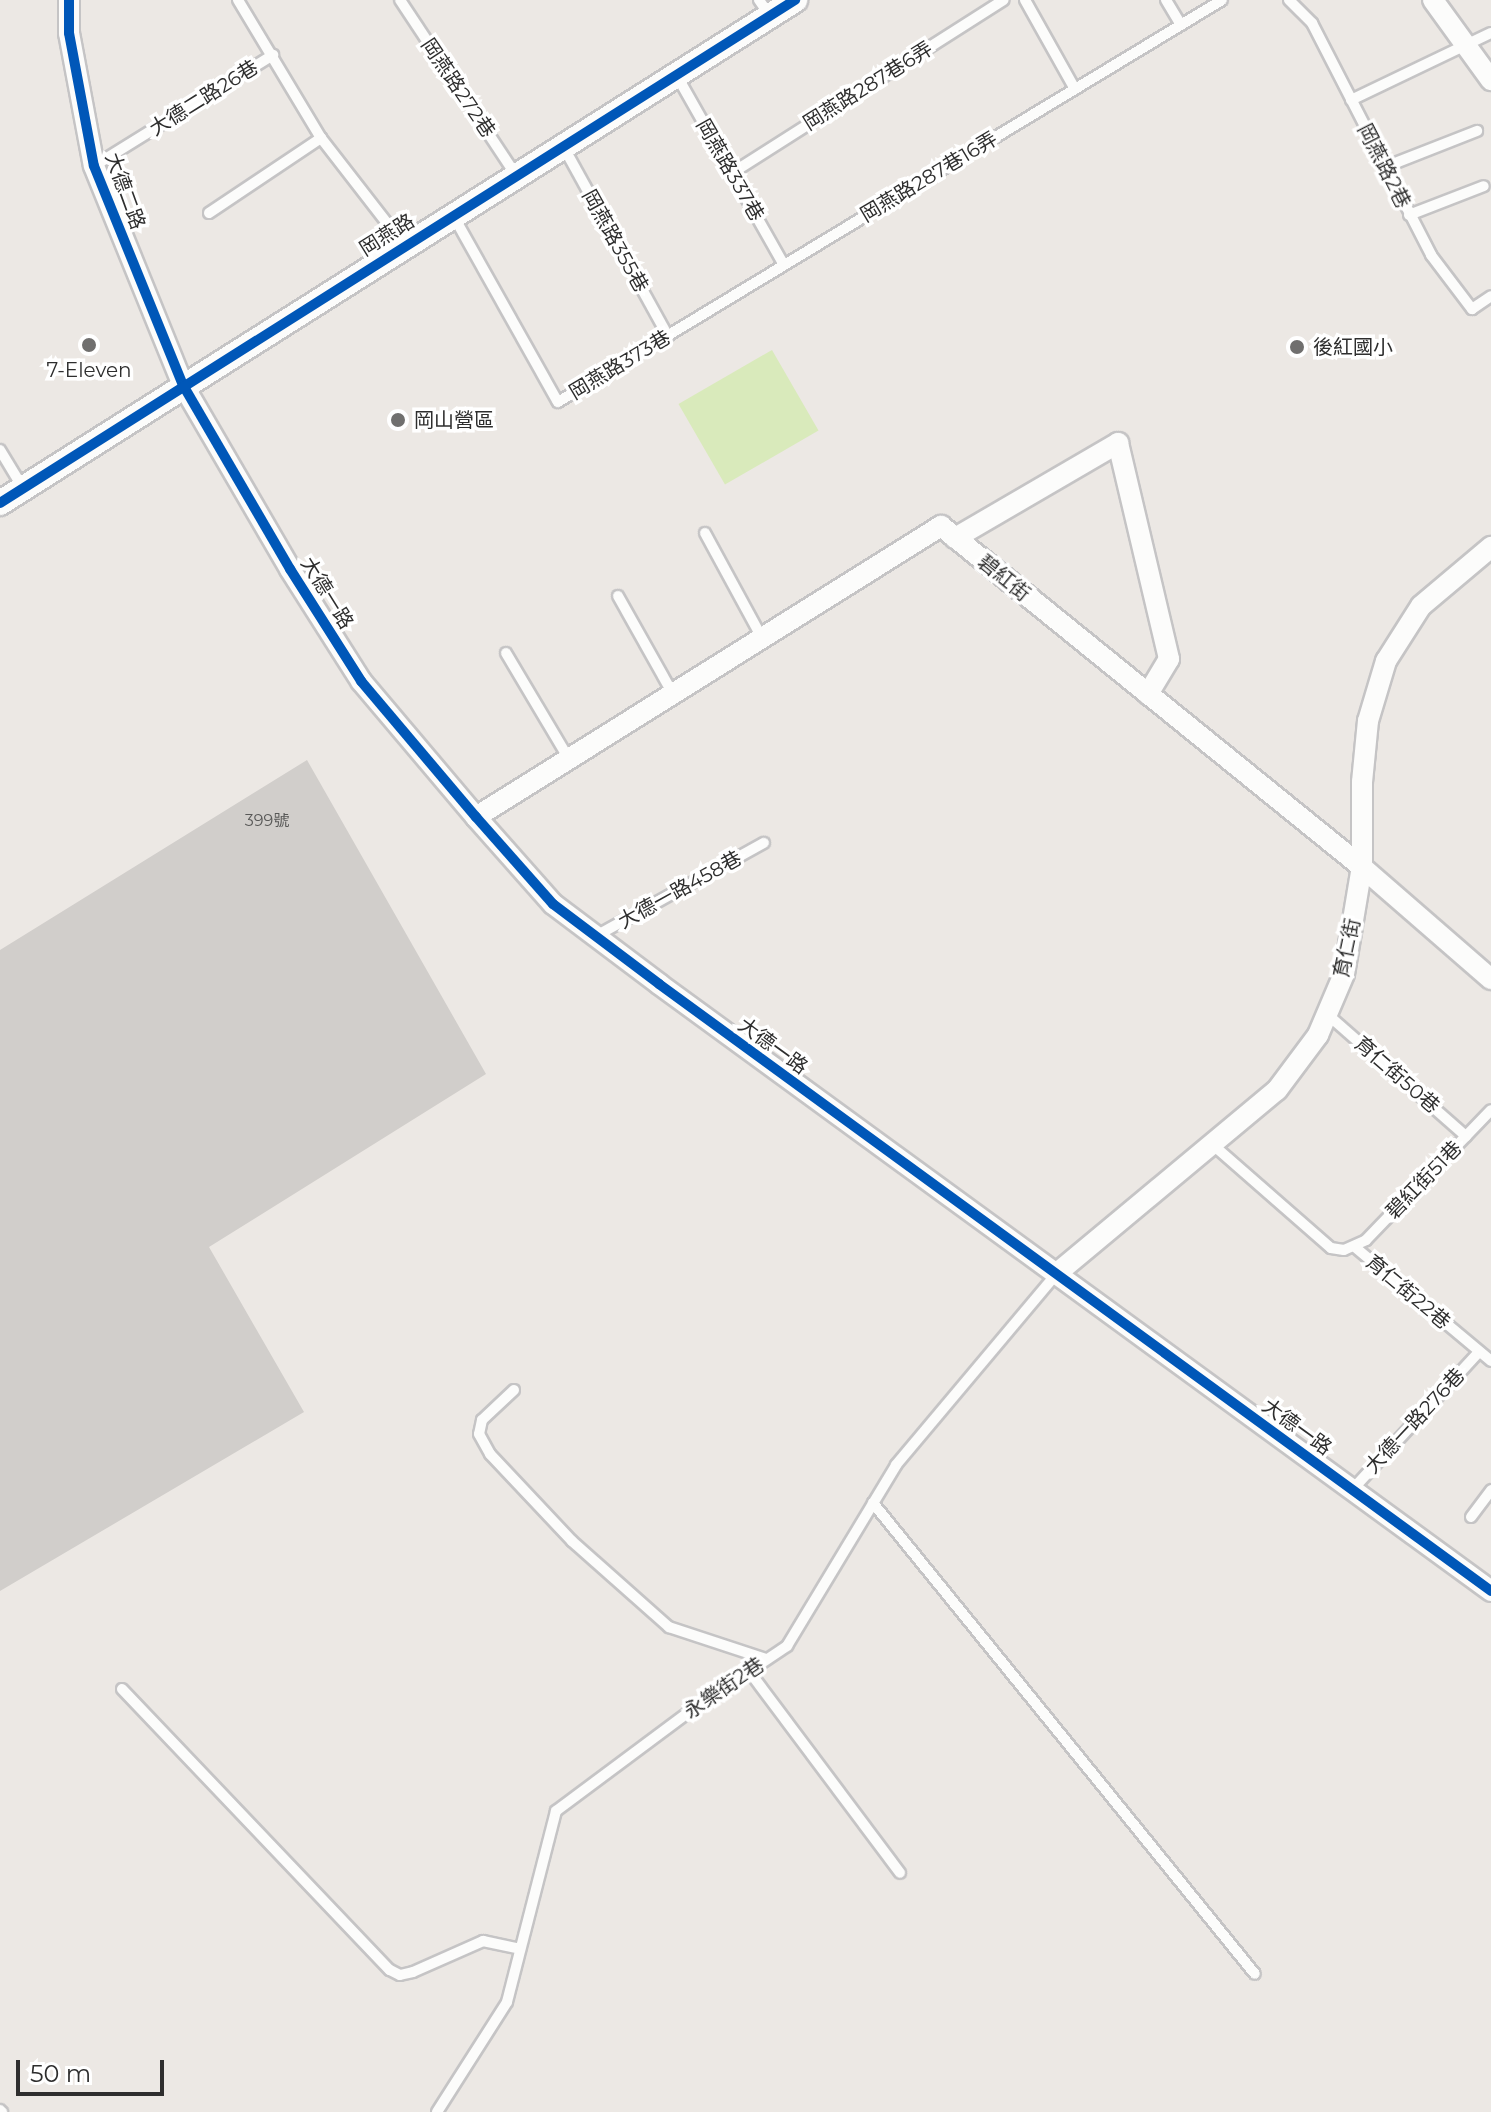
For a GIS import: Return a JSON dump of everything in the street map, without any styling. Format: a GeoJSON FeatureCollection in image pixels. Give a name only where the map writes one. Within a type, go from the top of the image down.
{"type":"FeatureCollection","features":[{"type":"Feature","properties":{"kind":"street","name":"大德二路"},"geometry":{"type":"LineString","coordinates":[[69,0],[69,33],[94,166],[183,385]]}},
{"type":"Feature","properties":{"kind":"street","name":"岡燕路"},"geometry":{"type":"LineString","coordinates":[[0,503],[676,75],[764,8],[795,0]]}},
{"type":"Feature","properties":{"kind":"street"},"geometry":{"type":"LineString","coordinates":[[1433,0],[1491,80]]}},
{"type":"Feature","properties":{"kind":"street","name":"大德一路"},"geometry":{"type":"LineString","coordinates":[[183,385],[290,569],[361,681],[553,904],[1491,1591]]}},
{"type":"Feature","properties":{"kind":"street"},"geometry":{"type":"LineString","coordinates":[[476,817],[941,526],[955,538],[1118,443],[1169,659],[1148,694]]}},
{"type":"Feature","properties":{"kind":"street","name":"碧紅街"},"geometry":{"type":"LineString","coordinates":[[955,538],[1362,867],[1491,979]]}},
{"type":"Feature","properties":{"kind":"street","name":"育仁街"},"geometry":{"type":"LineString","coordinates":[[1056,1274],[1277,1090],[1318,1035],[1344,974],[1362,867],[1362,782],[1368,721],[1386,661],[1421,606],[1491,547]]}},
{"type":"Feature","properties":{"kind":"lane"},"geometry":{"type":"LineString","coordinates":[[238,0],[273,55]]}},
{"type":"Feature","properties":{"kind":"lane","name":"岡燕路272巷"},"geometry":{"type":"LineString","coordinates":[[400,0],[516,175]]}},
{"type":"Feature","properties":{"kind":"lane","name":"岡燕路287巷6弄"},"geometry":{"type":"LineString","coordinates":[[732,173],[1004,0]]}},
{"type":"Feature","properties":{"kind":"lane"},"geometry":{"type":"LineString","coordinates":[[1025,0],[1075,89]]}},
{"type":"Feature","properties":{"kind":"lane"},"geometry":{"type":"LineString","coordinates":[[1166,0],[1181,25]]}},
{"type":"Feature","properties":{"kind":"lane","name":"岡燕路287巷16弄"},"geometry":{"type":"LineString","coordinates":[[784,265],[1222,0]]}},
{"type":"Feature","properties":{"kind":"lane","name":"岡燕路2巷"},"geometry":{"type":"LineString","coordinates":[[1289,0],[1312,23],[1431,255],[1472,309],[1491,296]]}},
{"type":"Feature","properties":{"kind":"lane"},"geometry":{"type":"LineString","coordinates":[[1351,100],[1491,33]]}},
{"type":"Feature","properties":{"kind":"lane","name":"大德二路26巷"},"geometry":{"type":"LineString","coordinates":[[94,166],[273,55],[321,138],[404,245]]}},
{"type":"Feature","properties":{"kind":"lane","name":"岡燕路337巷"},"geometry":{"type":"LineString","coordinates":[[676,75],[784,265]]}},
{"type":"Feature","properties":{"kind":"lane"},"geometry":{"type":"LineString","coordinates":[[1385,167],[1477,131]]}},
{"type":"Feature","properties":{"kind":"lane"},"geometry":{"type":"LineString","coordinates":[[209,213],[321,138]]}},
{"type":"Feature","properties":{"kind":"lane","name":"岡燕路355巷"},"geometry":{"type":"LineString","coordinates":[[563,146],[668,336]]}},
{"type":"Feature","properties":{"kind":"lane"},"geometry":{"type":"LineString","coordinates":[[1409,215],[1484,186]]}},
{"type":"Feature","properties":{"kind":"lane","name":"岡燕路373巷"},"geometry":{"type":"LineString","coordinates":[[453,215],[558,402],[784,265]]}},
{"type":"Feature","properties":{"kind":"lane"},"geometry":{"type":"LineString","coordinates":[[0,450],[23,488]]}},
{"type":"Feature","properties":{"kind":"lane"},"geometry":{"type":"LineString","coordinates":[[705,533],[762,638]]}},
{"type":"Feature","properties":{"kind":"lane"},"geometry":{"type":"LineString","coordinates":[[618,596],[673,694]]}},
{"type":"Feature","properties":{"kind":"lane"},"geometry":{"type":"LineString","coordinates":[[506,653],[569,759]]}},
{"type":"Feature","properties":{"kind":"lane","name":"大德一路458巷"},"geometry":{"type":"LineString","coordinates":[[596,936],[764,843]]}},
{"type":"Feature","properties":{"kind":"lane","name":"育仁街50巷"},"geometry":{"type":"LineString","coordinates":[[1327,1014],[1466,1136]]}},
{"type":"Feature","properties":{"kind":"lane","name":"碧紅街51巷"},"geometry":{"type":"LineString","coordinates":[[1356,1248],[1491,1110]]}},
{"type":"Feature","properties":{"kind":"lane","name":"育仁街22巷"},"geometry":{"type":"LineString","coordinates":[[1212,1144],[1331,1248],[1356,1248],[1491,1361]]}},
{"type":"Feature","properties":{"kind":"lane","name":"永樂街2巷"},"geometry":{"type":"LineString","coordinates":[[437,2112],[507,2002],[556,1811],[787,1646],[896,1465],[1056,1274]]}},
{"type":"Feature","properties":{"kind":"lane","name":"大德一路276巷"},"geometry":{"type":"LineString","coordinates":[[1352,1490],[1479,1352]]}},
{"type":"Feature","properties":{"kind":"lane"},"geometry":{"type":"LineString","coordinates":[[514,1390],[482,1420],[479,1434],[490,1454],[572,1541],[669,1627],[766,1659]]}},
{"type":"Feature","properties":{"kind":"lane"},"geometry":{"type":"LineString","coordinates":[[1471,1517],[1491,1490]]}},
{"type":"Feature","properties":{"kind":"lane"},"geometry":{"type":"LineString","coordinates":[[873,1503],[1255,1974]]}},
{"type":"Feature","properties":{"kind":"lane"},"geometry":{"type":"LineString","coordinates":[[749,1671],[900,1873]]}},
{"type":"Feature","properties":{"kind":"lane"},"geometry":{"type":"LineString","coordinates":[[122,1689],[390,1970],[400,1975],[413,1972],[483,1941],[520,1949]]}},
{"type":"Feature","properties":{"kind":"green space"},"geometry":{"type":"Polygon","coordinates":[[[772,350],[818,431],[725,485],[678,404],[772,350]]]}},
{"type":"Feature","properties":{"kind":"building"},"geometry":{"type":"Polygon","coordinates":[[[307,760],[486,1074],[209,1247],[304,1412],[0,1591],[0,950],[307,760]]]}},
{"type":"Feature","properties":{"kind":"cycle path"},"geometry":{"type":"LineString","coordinates":[[69,0],[69,33],[94,166],[183,385],[290,569],[361,681],[553,904],[1491,1591]]}},
{"type":"Feature","properties":{"kind":"cycle path"},"geometry":{"type":"LineString","coordinates":[[0,503],[795,0]]}},
{"type":"Feature","properties":{"kind":"place","name":"7-Eleven"},"geometry":{"type":"Point","coordinates":[89,345]}},
{"type":"Feature","properties":{"kind":"place","name":"後紅國小"},"geometry":{"type":"Point","coordinates":[1297,347]}},
{"type":"Feature","properties":{"kind":"place","name":"岡山營區"},"geometry":{"type":"Point","coordinates":[398,420]}}]}
